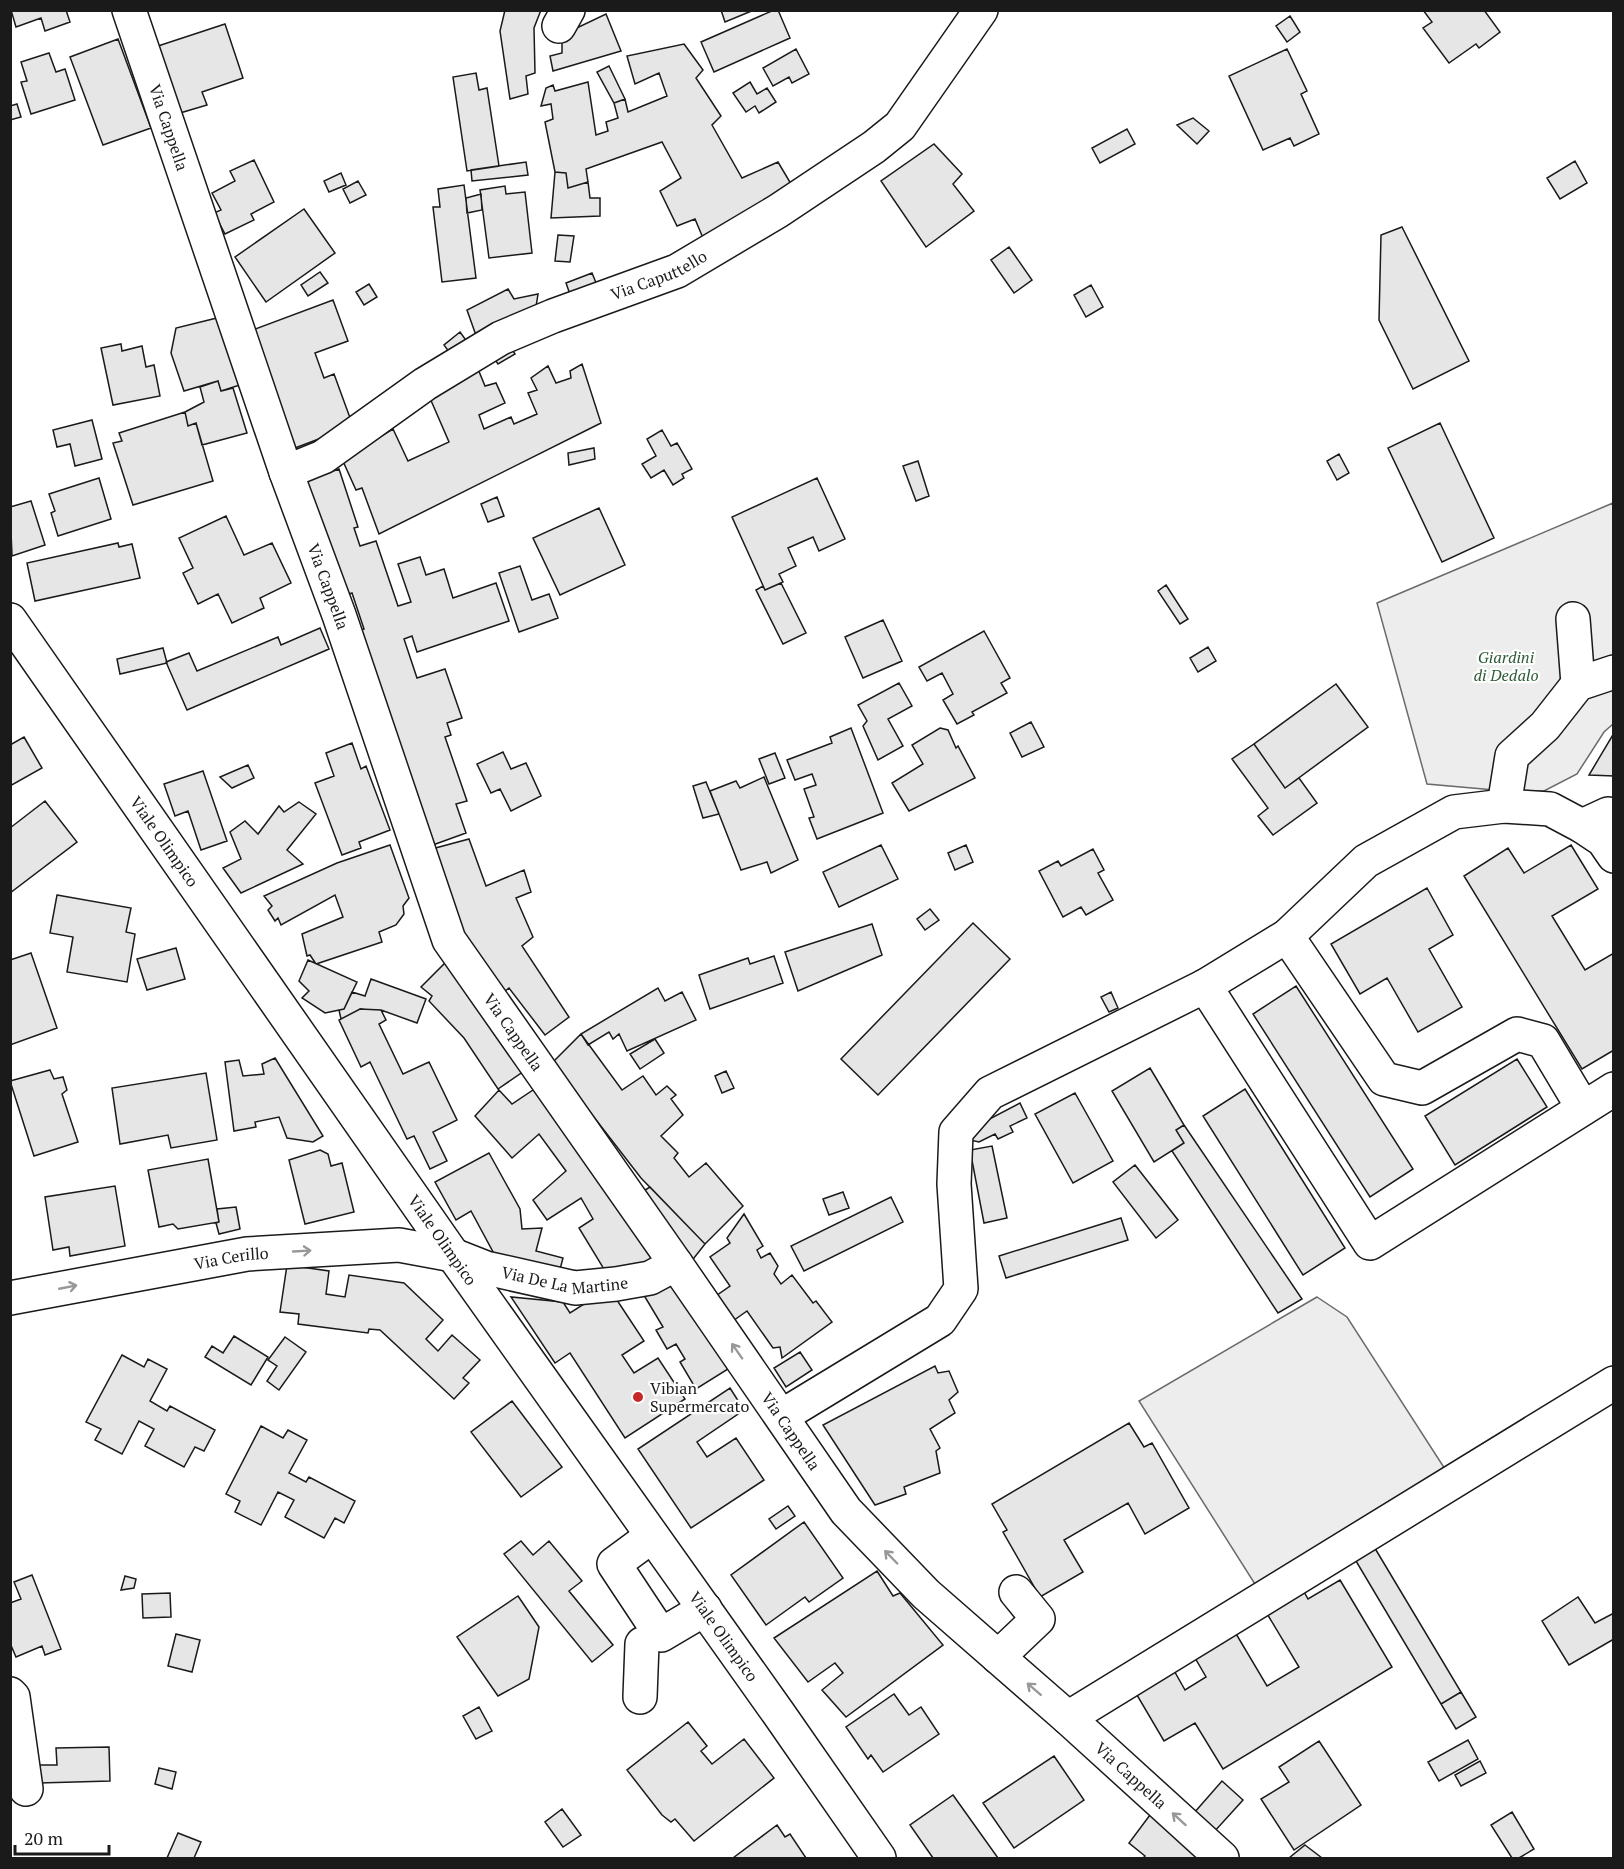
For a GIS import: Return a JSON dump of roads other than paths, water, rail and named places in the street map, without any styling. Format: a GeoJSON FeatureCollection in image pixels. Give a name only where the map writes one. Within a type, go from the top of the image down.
{"type":"FeatureCollection","features":[{"type":"Feature","properties":{"kind":"street","name":"Via Cappella"},"geometry":{"type":"LineString","coordinates":[[129,10],[286,472],[339,615],[449,940],[846,1510],[926,1594],[1068,1718],[1222,1858]]}},
{"type":"Feature","properties":{"kind":"street","name":"Via Caputtello"},"geometry":{"type":"LineString","coordinates":[[286,472],[323,457],[425,384],[501,338],[553,316],[677,271],[778,211],[874,147],[900,126],[981,10]]}},
{"type":"Feature","properties":{"kind":"street","name":"Viale Olimpico"},"geometry":{"type":"LineString","coordinates":[[10,620],[453,1255],[879,1858]]}},
{"type":"Feature","properties":{"kind":"street"},"geometry":{"type":"LineString","coordinates":[[1573,620],[1578,684]]}},
{"type":"Feature","properties":{"kind":"street"},"geometry":{"type":"LineString","coordinates":[[1504,806],[1512,756],[1545,726],[1578,684],[1614,672]]}},
{"type":"Feature","properties":{"kind":"street"},"geometry":{"type":"LineString","coordinates":[[782,1416],[940,1320],[961,1289],[954,1184],[956,1132],[990,1093],[1204,986],[1287,936],[1366,861],[1454,812],[1504,806],[1550,809],[1603,840],[1614,856]]}},
{"type":"Feature","properties":{"kind":"street"},"geometry":{"type":"LineString","coordinates":[[1582,826],[1608,814],[1614,815]]}},
{"type":"Feature","properties":{"kind":"street"},"geometry":{"type":"LineString","coordinates":[[1287,936],[1384,1079],[1422,1088],[1517,1034],[1543,1041],[1583,1108]]}},
{"type":"Feature","properties":{"kind":"street"},"geometry":{"type":"LineString","coordinates":[[1204,986],[1370,1243],[1614,1089]]}},
{"type":"Feature","properties":{"kind":"street","name":"Via Cerillo"},"geometry":{"type":"LineString","coordinates":[[10,1298],[247,1254],[399,1245],[453,1255]]}},
{"type":"Feature","properties":{"kind":"street","name":"Via De La Martine"},"geometry":{"type":"LineString","coordinates":[[453,1255],[486,1268],[575,1288],[650,1278],[676,1264]]}},
{"type":"Feature","properties":{"kind":"street"},"geometry":{"type":"LineString","coordinates":[[1068,1718],[1614,1383]]}},
{"type":"Feature","properties":{"kind":"street"},"geometry":{"type":"LineString","coordinates":[[639,1697],[641,1645],[614,1564],[652,1536]]}},
{"type":"Feature","properties":{"kind":"street"},"geometry":{"type":"LineString","coordinates":[[998,1657],[1038,1619],[1016,1592]]}},
{"type":"Feature","properties":{"kind":"street"},"geometry":{"type":"LineString","coordinates":[[641,1645],[705,1609]]}},
{"type":"Feature","properties":{"kind":"street"},"geometry":{"type":"LineString","coordinates":[[10,1694],[13,1697],[26,1789]]}},
{"type":"Feature","properties":{"kind":"place","name":"Vibian Supermercato"},"geometry":{"type":"Point","coordinates":[638,1397]}},
{"type":"Feature","properties":{"kind":"park label","name":"Giardini di Dedalo"},"geometry":{"type":"Point","coordinates":[1506,666]}}]}
